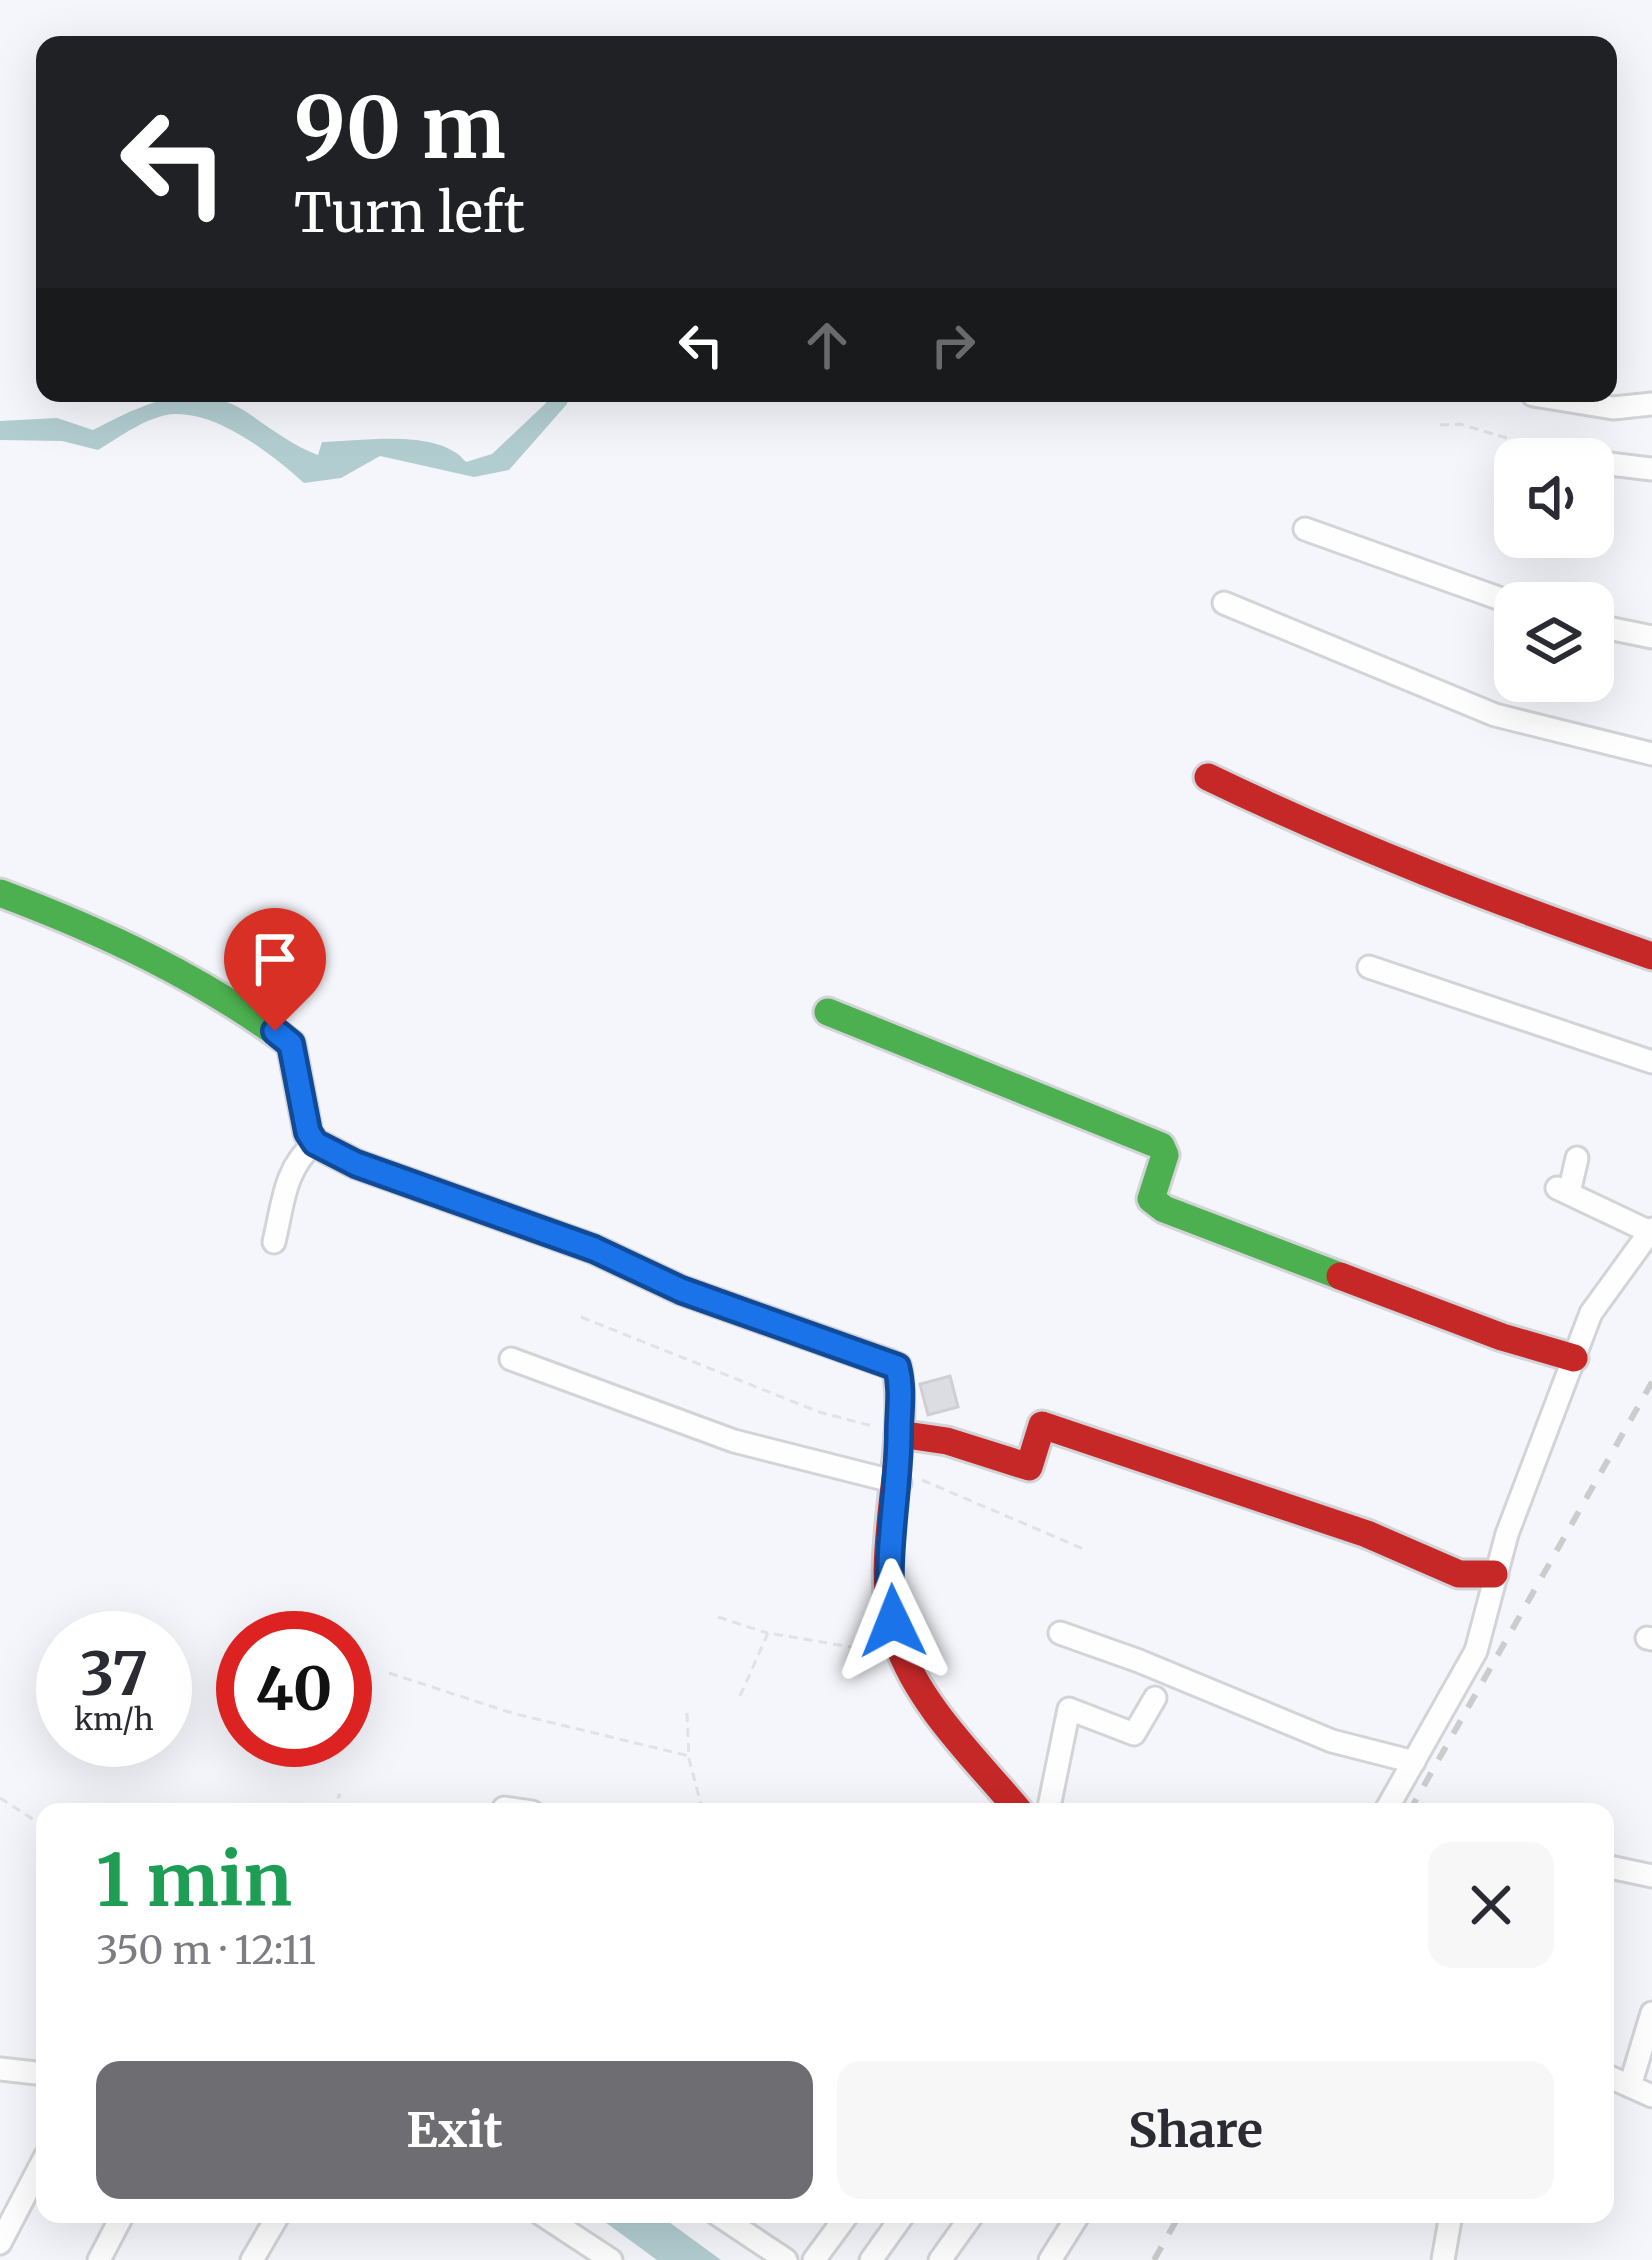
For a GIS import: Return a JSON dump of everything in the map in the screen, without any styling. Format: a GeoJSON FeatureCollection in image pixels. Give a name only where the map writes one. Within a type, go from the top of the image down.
{"type":"FeatureCollection","features":[{"type":"Feature","properties":{"kind":"street"},"geometry":{"type":"LineString","coordinates":[[1576,402],[1613,408],[1652,404]]}},
{"type":"Feature","properties":{"kind":"street"},"geometry":{"type":"LineString","coordinates":[[1614,464],[1652,469]]}},
{"type":"Feature","properties":{"kind":"street"},"geometry":{"type":"LineString","coordinates":[[1305,529],[1494,596]]}},
{"type":"Feature","properties":{"kind":"street"},"geometry":{"type":"LineString","coordinates":[[1224,603],[1495,715],[1652,754]]}},
{"type":"Feature","properties":{"kind":"street"},"geometry":{"type":"LineString","coordinates":[[1614,629],[1652,637]]}},
{"type":"Feature","properties":{"kind":"street"},"geometry":{"type":"LineString","coordinates":[[1208,777],[1452,886],[1652,956]]}},
{"type":"Feature","properties":{"kind":"street"},"geometry":{"type":"LineString","coordinates":[[0,893],[179,972],[275,1031],[291,1044],[301,1110],[315,1143],[442,1198],[594,1249],[681,1290],[897,1367],[902,1384],[900,1477],[890,1572],[896,1639],[948,1721],[1013,1803]]}},
{"type":"Feature","properties":{"kind":"street"},"geometry":{"type":"LineString","coordinates":[[1369,967],[1652,1062]]}},
{"type":"Feature","properties":{"kind":"street"},"geometry":{"type":"LineString","coordinates":[[828,1012],[1161,1146],[1165,1155],[1151,1198],[1164,1208],[1502,1337],[1574,1358]]}},
{"type":"Feature","properties":{"kind":"street"},"geometry":{"type":"LineString","coordinates":[[274,1242],[288,1180],[298,1157],[315,1143]]}},
{"type":"Feature","properties":{"kind":"street"},"geometry":{"type":"LineString","coordinates":[[1390,1803],[1476,1651],[1494,1574],[1599,1297],[1651,1230],[1563,1191],[1576,1158]]}},
{"type":"Feature","properties":{"kind":"street"},"geometry":{"type":"LineString","coordinates":[[511,1359],[734,1441],[900,1477]]}},
{"type":"Feature","properties":{"kind":"street"},"geometry":{"type":"LineString","coordinates":[[899,1429],[1029,1467],[1042,1425],[1367,1534],[1459,1574],[1494,1574]]}},
{"type":"Feature","properties":{"kind":"street"},"geometry":{"type":"LineString","coordinates":[[1060,1634],[1139,1660],[1332,1742],[1414,1762]]}},
{"type":"Feature","properties":{"kind":"street"},"geometry":{"type":"LineString","coordinates":[[1050,1803],[1069,1709],[1134,1734],[1155,1698]]}},
{"type":"Feature","properties":{"kind":"street"},"geometry":{"type":"LineString","coordinates":[[1614,1868],[1652,1876]]}},
{"type":"Feature","properties":{"kind":"street"},"geometry":{"type":"LineString","coordinates":[[1630,2086],[1652,2013]]}},
{"type":"Feature","properties":{"kind":"street"},"geometry":{"type":"LineString","coordinates":[[0,2068],[36,2073]]}},
{"type":"Feature","properties":{"kind":"street"},"geometry":{"type":"LineString","coordinates":[[1614,2079],[1652,2096]]}},
{"type":"Feature","properties":{"kind":"street"},"geometry":{"type":"LineString","coordinates":[[0,2243],[36,2174]]}},
{"type":"Feature","properties":{"kind":"street"},"geometry":{"type":"LineString","coordinates":[[103,2258],[119,2223]]}},
{"type":"Feature","properties":{"kind":"street"},"geometry":{"type":"LineString","coordinates":[[252,2260],[274,2223]]}},
{"type":"Feature","properties":{"kind":"street"},"geometry":{"type":"LineString","coordinates":[[556,2223],[611,2260]]}},
{"type":"Feature","properties":{"kind":"street"},"geometry":{"type":"LineString","coordinates":[[730,2223],[786,2260]]}},
{"type":"Feature","properties":{"kind":"street"},"geometry":{"type":"LineString","coordinates":[[814,2260],[841,2223]]}},
{"type":"Feature","properties":{"kind":"street"},"geometry":{"type":"LineString","coordinates":[[872,2260],[898,2223]]}},
{"type":"Feature","properties":{"kind":"street"},"geometry":{"type":"LineString","coordinates":[[940,2260],[967,2223]]}},
{"type":"Feature","properties":{"kind":"street"},"geometry":{"type":"LineString","coordinates":[[1050,2260],[1073,2223]]}},
{"type":"Feature","properties":{"kind":"street"},"geometry":{"type":"LineString","coordinates":[[1442,2260],[1449,2223]]}},
{"type":"Feature","properties":{"kind":"path"},"geometry":{"type":"LineString","coordinates":[[1440,425],[1460,424],[1510,438]]}},
{"type":"Feature","properties":{"kind":"path"},"geometry":{"type":"LineString","coordinates":[[581,1317],[819,1412],[868,1428],[899,1429]]}},
{"type":"Feature","properties":{"kind":"path"},"geometry":{"type":"LineString","coordinates":[[900,1477],[1086,1550]]}},
{"type":"Feature","properties":{"kind":"path"},"geometry":{"type":"LineString","coordinates":[[718,1617],[768,1634],[857,1648],[896,1639]]}},
{"type":"Feature","properties":{"kind":"path"},"geometry":{"type":"LineString","coordinates":[[740,1696],[768,1634]]}},
{"type":"Feature","properties":{"kind":"path"},"geometry":{"type":"LineString","coordinates":[[389,1673],[512,1713],[689,1756]]}},
{"type":"Feature","properties":{"kind":"path"},"geometry":{"type":"LineString","coordinates":[[687,1713],[689,1756],[701,1803]]}},
{"type":"Feature","properties":{"kind":"path"},"geometry":{"type":"LineString","coordinates":[[336,1803],[340,1794]]}},
{"type":"Feature","properties":{"kind":"path"},"geometry":{"type":"LineString","coordinates":[[0,1798],[36,1821]]}},
{"type":"Feature","properties":{"kind":"water"},"geometry":{"type":"Polygon","coordinates":[[[156,402],[228,402],[318,455],[322,442],[399,439],[438,444],[466,462],[492,454],[546,403],[568,402],[509,470],[474,477],[380,456],[341,478],[304,483],[244,437],[191,415],[154,419],[98,450],[62,441],[0,440],[0,421],[57,418],[93,430],[156,402]]]}},
{"type":"Feature","properties":{"kind":"water"},"geometry":{"type":"Polygon","coordinates":[[[606,2223],[670,2223],[721,2260],[657,2260],[606,2223]]]}},
{"type":"Feature","properties":{"kind":"building"},"geometry":{"type":"Polygon","coordinates":[[[950,1376],[958,1407],[928,1415],[920,1384],[950,1376]]]}},
{"type":"Feature","properties":{"kind":"railway"},"geometry":{"type":"LineString","coordinates":[[1414,1803],[1652,1382]]}},
{"type":"Feature","properties":{"kind":"railway"},"geometry":{"type":"LineString","coordinates":[[1154,2260],[1175,2223]]}},
{"type":"Feature","properties":{"kind":"traffic: fast"},"geometry":{"type":"LineString","coordinates":[[0,893],[151,958],[223,998],[291,1044],[308,1133],[315,1143],[356,1164],[594,1249],[681,1290],[887,1363]]}},
{"type":"Feature","properties":{"kind":"traffic: fast"},"geometry":{"type":"LineString","coordinates":[[828,1012],[1161,1146],[1165,1155],[1151,1199],[1164,1209],[1340,1276]]}},
{"type":"Feature","properties":{"kind":"traffic: jam"},"geometry":{"type":"LineString","coordinates":[[1208,777],[1427,873],[1652,956]]}},
{"type":"Feature","properties":{"kind":"traffic: jam"},"geometry":{"type":"LineString","coordinates":[[1340,1276],[1502,1337],[1574,1358]]}},
{"type":"Feature","properties":{"kind":"traffic: jam"},"geometry":{"type":"LineString","coordinates":[[887,1363],[897,1367],[900,1401],[887,1576],[897,1641],[934,1710],[1012,1803]]}},
{"type":"Feature","properties":{"kind":"traffic: jam"},"geometry":{"type":"LineString","coordinates":[[899,1434],[947,1441],[1029,1467],[1042,1425],[1367,1534],[1459,1574],[1494,1574]]}},
{"type":"Feature","properties":{"kind":"route"},"geometry":{"type":"LineString","coordinates":[[275,1031],[291,1044],[301,1110],[315,1143],[442,1198],[594,1249],[681,1290],[897,1367],[902,1384],[900,1484],[890,1572],[893,1621]]}}]}
